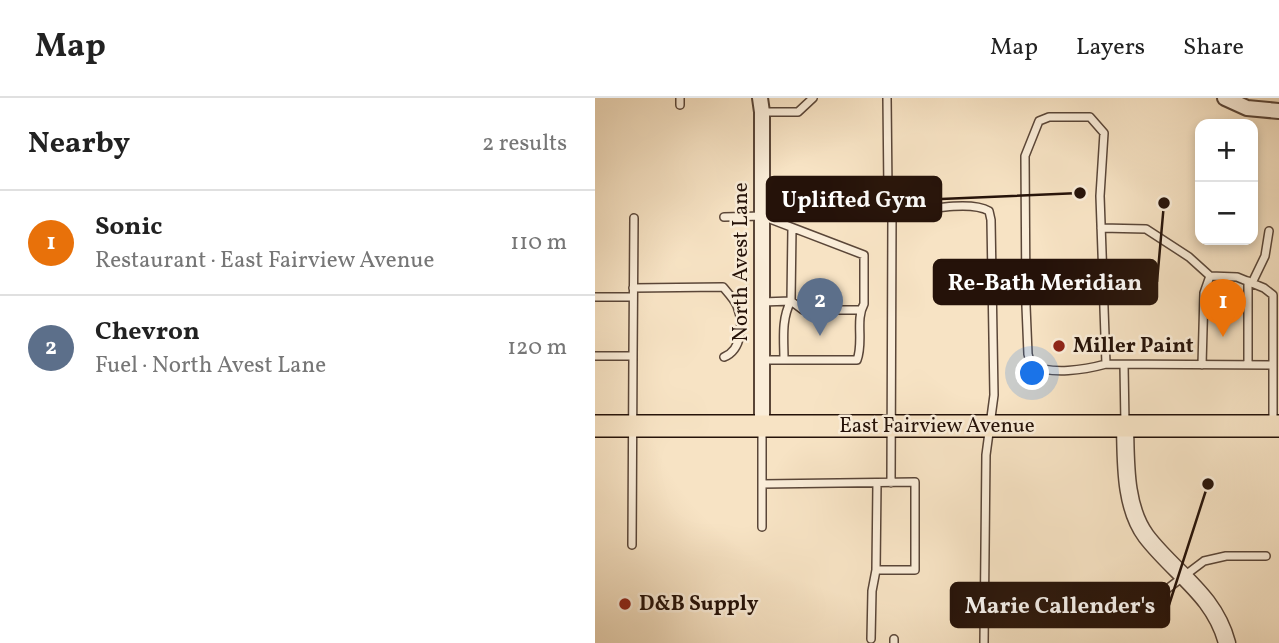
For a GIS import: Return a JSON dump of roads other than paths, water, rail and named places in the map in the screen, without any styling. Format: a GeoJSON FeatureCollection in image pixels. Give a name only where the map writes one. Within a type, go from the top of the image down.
{"type":"FeatureCollection","features":[{"type":"Feature","properties":{"kind":"main road","name":"East Fairview Avenue"},"geometry":{"type":"LineString","coordinates":[[595,426],[1276,426]]}},
{"type":"Feature","properties":{"kind":"street"},"geometry":{"type":"LineString","coordinates":[[1225,98],[1247,108],[1279,111]]}},
{"type":"Feature","properties":{"kind":"street","name":"North Avest Lane"},"geometry":{"type":"LineString","coordinates":[[761,105],[762,426]]}},
{"type":"Feature","properties":{"kind":"street"},"geometry":{"type":"LineString","coordinates":[[1125,426],[1133,508],[1145,534],[1206,599],[1221,624],[1227,643]]}},
{"type":"Feature","properties":{"kind":"lane"},"geometry":{"type":"LineString","coordinates":[[761,105],[797,112],[813,98]]}},
{"type":"Feature","properties":{"kind":"lane"},"geometry":{"type":"LineString","coordinates":[[887,98],[888,191],[892,215],[891,483]]}},
{"type":"Feature","properties":{"kind":"lane"},"geometry":{"type":"LineString","coordinates":[[1106,364],[1100,196],[1104,132],[1090,117],[1049,117],[1039,121],[1025,156],[1028,354],[1031,365],[1041,370],[1087,369],[1106,364],[1273,365]]}},
{"type":"Feature","properties":{"kind":"lane"},"geometry":{"type":"LineString","coordinates":[[892,215],[966,206],[989,211],[991,220],[994,382],[986,454],[983,643]]}},
{"type":"Feature","properties":{"kind":"lane"},"geometry":{"type":"LineString","coordinates":[[724,217],[762,216],[865,255],[864,304],[861,310],[860,351],[857,360],[762,360]]}},
{"type":"Feature","properties":{"kind":"lane"},"geometry":{"type":"LineString","coordinates":[[632,545],[634,218]]}},
{"type":"Feature","properties":{"kind":"lane"},"geometry":{"type":"LineString","coordinates":[[784,360],[784,322],[786,310],[792,301],[792,228]]}},
{"type":"Feature","properties":{"kind":"lane"},"geometry":{"type":"LineString","coordinates":[[1101,228],[1146,229],[1189,257],[1210,276],[1237,277],[1273,295],[1276,426]]}},
{"type":"Feature","properties":{"kind":"lane"},"geometry":{"type":"LineString","coordinates":[[1248,365],[1250,282],[1265,256],[1269,231]]}},
{"type":"Feature","properties":{"kind":"lane"},"geometry":{"type":"LineString","coordinates":[[1202,365],[1204,293],[1210,276]]}},
{"type":"Feature","properties":{"kind":"lane"},"geometry":{"type":"LineString","coordinates":[[633,288],[723,287],[734,300],[740,320],[736,349],[724,357]]}},
{"type":"Feature","properties":{"kind":"lane"},"geometry":{"type":"LineString","coordinates":[[595,297],[633,297]]}},
{"type":"Feature","properties":{"kind":"lane"},"geometry":{"type":"LineString","coordinates":[[762,302],[792,301],[803,310],[861,310]]}},
{"type":"Feature","properties":{"kind":"lane"},"geometry":{"type":"LineString","coordinates":[[595,356],[633,356]]}},
{"type":"Feature","properties":{"kind":"lane"},"geometry":{"type":"LineString","coordinates":[[1124,365],[1125,426]]}},
{"type":"Feature","properties":{"kind":"lane"},"geometry":{"type":"LineString","coordinates":[[762,426],[762,527]]}},
{"type":"Feature","properties":{"kind":"lane"},"geometry":{"type":"LineString","coordinates":[[762,484],[915,482],[915,570],[876,570]]}},
{"type":"Feature","properties":{"kind":"lane"},"geometry":{"type":"LineString","coordinates":[[870,639],[871,591],[876,570],[877,483]]}},
{"type":"Feature","properties":{"kind":"lane"},"geometry":{"type":"LineString","coordinates":[[1167,589],[1204,561],[1226,556],[1266,556]]}},
{"type":"Feature","properties":{"kind":"place","name":"Uplifted Gym"},"geometry":{"type":"Point","coordinates":[1080,193]}},
{"type":"Feature","properties":{"kind":"place","name":"Re-Bath Meridian"},"geometry":{"type":"Point","coordinates":[1164,203]}},
{"type":"Feature","properties":{"kind":"place","name":"Chevron"},"geometry":{"type":"Point","coordinates":[820,336]}},
{"type":"Feature","properties":{"kind":"place","name":"Sonic"},"geometry":{"type":"Point","coordinates":[1223,337]}},
{"type":"Feature","properties":{"kind":"place","name":"Miller Paint"},"geometry":{"type":"Point","coordinates":[1059,346]}},
{"type":"Feature","properties":{"kind":"place","name":"Marie Callender's"},"geometry":{"type":"Point","coordinates":[1208,484]}},
{"type":"Feature","properties":{"kind":"place","name":"D&B Supply"},"geometry":{"type":"Point","coordinates":[625,604]}}]}
